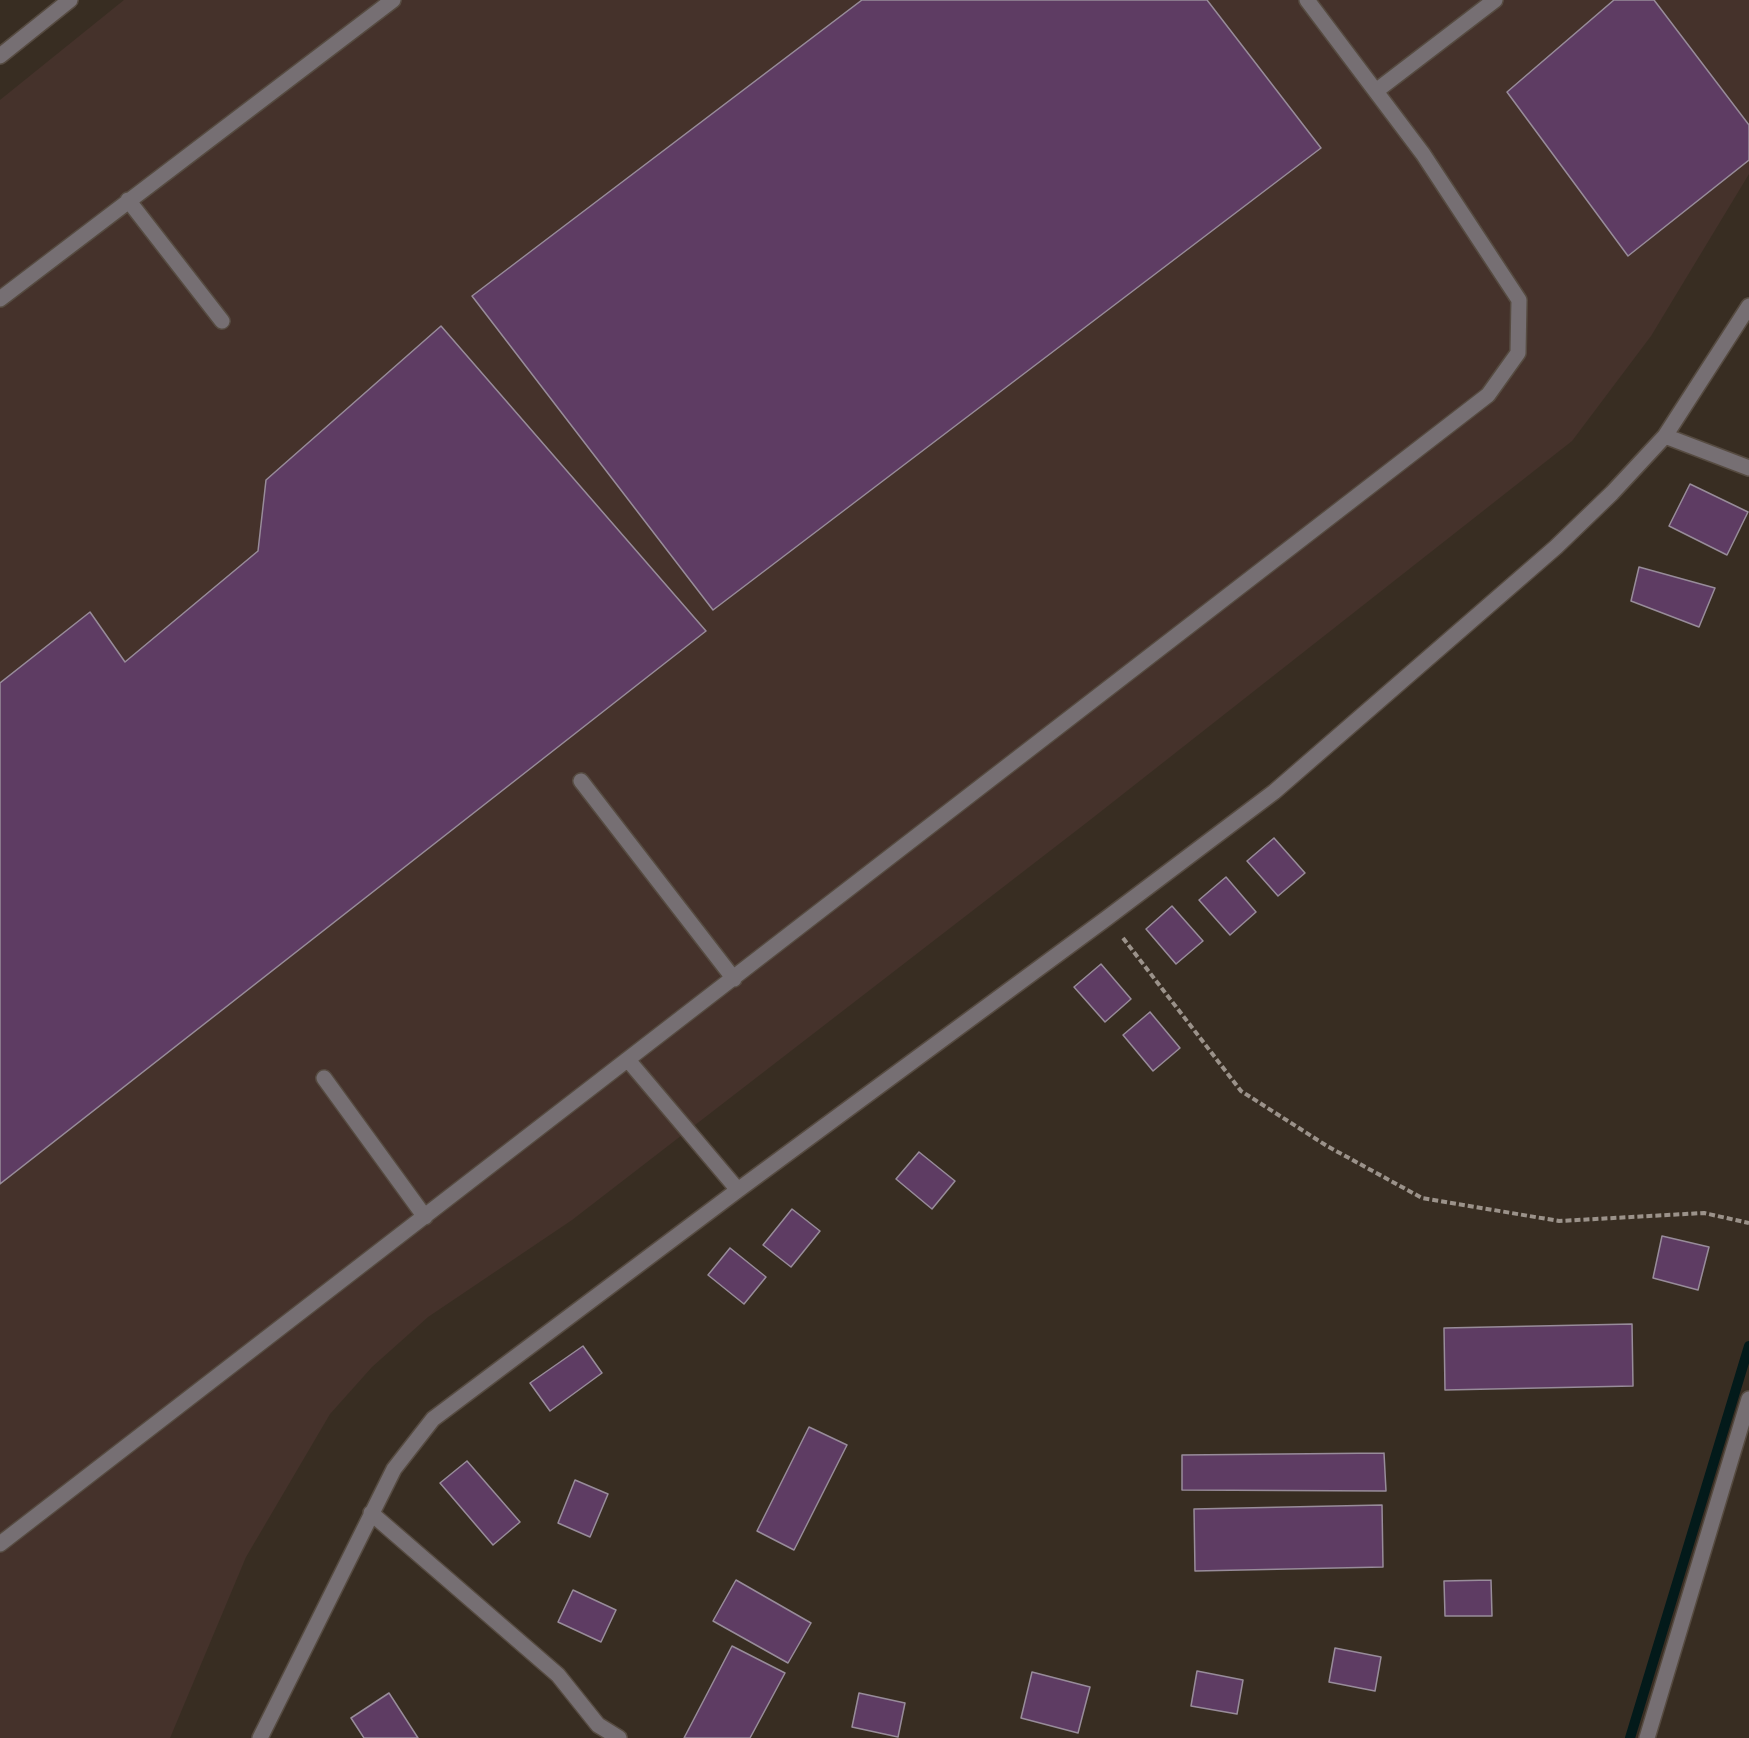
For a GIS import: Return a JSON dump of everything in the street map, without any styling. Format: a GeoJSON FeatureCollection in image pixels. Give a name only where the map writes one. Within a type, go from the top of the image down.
{"type":"FeatureCollection","features":[{"type":"Feature","properties":{"kind":"street"},"geometry":{"type":"LineString","coordinates":[[0,56],[70,0]]}},
{"type":"Feature","properties":{"kind":"street"},"geometry":{"type":"LineString","coordinates":[[0,299],[393,0]]}},
{"type":"Feature","properties":{"kind":"street"},"geometry":{"type":"LineString","coordinates":[[0,1544],[1488,395],[1518,353],[1519,300],[1423,154],[1307,0]]}},
{"type":"Feature","properties":{"kind":"street"},"geometry":{"type":"LineString","coordinates":[[1376,91],[1495,0]]}},
{"type":"Feature","properties":{"kind":"street"},"geometry":{"type":"LineString","coordinates":[[128,200],[222,321]]}},
{"type":"Feature","properties":{"kind":"street"},"geometry":{"type":"LineString","coordinates":[[260,1738],[394,1469],[433,1419],[1274,792],[1556,547],[1612,493],[1665,436],[1749,306]]}},
{"type":"Feature","properties":{"kind":"street"},"geometry":{"type":"LineString","coordinates":[[1665,436],[1749,468]]}},
{"type":"Feature","properties":{"kind":"street"},"geometry":{"type":"LineString","coordinates":[[581,781],[734,979]]}},
{"type":"Feature","properties":{"kind":"street"},"geometry":{"type":"LineString","coordinates":[[628,1060],[738,1190]]}},
{"type":"Feature","properties":{"kind":"street"},"geometry":{"type":"LineString","coordinates":[[324,1078],[425,1217]]}},
{"type":"Feature","properties":{"kind":"street"},"geometry":{"type":"LineString","coordinates":[[1647,1738],[1749,1399]]}},
{"type":"Feature","properties":{"kind":"street"},"geometry":{"type":"LineString","coordinates":[[371,1513],[558,1675],[598,1725],[619,1738]]}},
{"type":"Feature","properties":{"kind":"path"},"geometry":{"type":"LineString","coordinates":[[1107,918],[1241,1091],[1328,1146],[1422,1198],[1559,1221],[1704,1214],[1749,1223]]}},
{"type":"Feature","properties":{"kind":"shaded area"},"geometry":{"type":"Polygon","coordinates":[[[124,0],[1749,0],[1749,174],[1651,336],[1572,441],[1090,820],[572,1220],[428,1317],[372,1367],[330,1414],[246,1557],[170,1738],[0,1738],[0,100],[124,0]]]}},
{"type":"Feature","properties":{"kind":"building"},"geometry":{"type":"Polygon","coordinates":[[[862,0],[1207,0],[1321,148],[713,610],[472,296],[862,0]]]}},
{"type":"Feature","properties":{"kind":"building"},"geometry":{"type":"Polygon","coordinates":[[[1614,0],[1654,0],[1749,125],[1749,160],[1628,256],[1507,92],[1614,0]]]}},
{"type":"Feature","properties":{"kind":"building"},"geometry":{"type":"Polygon","coordinates":[[[441,326],[706,631],[0,1184],[0,683],[90,612],[125,662],[258,551],[266,480],[441,326]]]}},
{"type":"Feature","properties":{"kind":"building"},"geometry":{"type":"Polygon","coordinates":[[[1690,484],[1748,512],[1727,555],[1669,526],[1690,484]]]}},
{"type":"Feature","properties":{"kind":"building"},"geometry":{"type":"Polygon","coordinates":[[[1639,567],[1715,588],[1699,627],[1631,601],[1639,567]]]}},
{"type":"Feature","properties":{"kind":"building"},"geometry":{"type":"Polygon","coordinates":[[[1274,838],[1305,873],[1278,896],[1247,861],[1274,838]]]}},
{"type":"Feature","properties":{"kind":"building"},"geometry":{"type":"Polygon","coordinates":[[[1226,877],[1256,912],[1230,935],[1199,900],[1226,877]]]}},
{"type":"Feature","properties":{"kind":"building"},"geometry":{"type":"Polygon","coordinates":[[[1172,906],[1203,941],[1176,964],[1146,929],[1172,906]]]}},
{"type":"Feature","properties":{"kind":"building"},"geometry":{"type":"Polygon","coordinates":[[[1101,964],[1131,999],[1105,1022],[1074,987],[1101,964]]]}},
{"type":"Feature","properties":{"kind":"building"},"geometry":{"type":"Polygon","coordinates":[[[1150,1012],[1180,1048],[1153,1071],[1123,1035],[1150,1012]]]}},
{"type":"Feature","properties":{"kind":"building"},"geometry":{"type":"Polygon","coordinates":[[[919,1152],[955,1181],[932,1209],[896,1179],[919,1152]]]}},
{"type":"Feature","properties":{"kind":"building"},"geometry":{"type":"Polygon","coordinates":[[[792,1209],[820,1231],[791,1267],[763,1245],[792,1209]]]}},
{"type":"Feature","properties":{"kind":"building"},"geometry":{"type":"Polygon","coordinates":[[[1662,1236],[1709,1247],[1698,1290],[1653,1278],[1662,1236]]]}},
{"type":"Feature","properties":{"kind":"building"},"geometry":{"type":"Polygon","coordinates":[[[730,1248],[766,1277],[744,1304],[708,1275],[730,1248]]]}},
{"type":"Feature","properties":{"kind":"building"},"geometry":{"type":"Polygon","coordinates":[[[1632,1324],[1633,1386],[1445,1390],[1444,1328],[1632,1324]]]}},
{"type":"Feature","properties":{"kind":"building"},"geometry":{"type":"Polygon","coordinates":[[[583,1346],[602,1373],[550,1411],[530,1383],[583,1346]]]}},
{"type":"Feature","properties":{"kind":"building"},"geometry":{"type":"Polygon","coordinates":[[[809,1427],[847,1445],[794,1550],[757,1531],[809,1427]]]}},
{"type":"Feature","properties":{"kind":"building"},"geometry":{"type":"Polygon","coordinates":[[[1384,1453],[1386,1491],[1182,1490],[1182,1455],[1384,1453]]]}},
{"type":"Feature","properties":{"kind":"building"},"geometry":{"type":"Polygon","coordinates":[[[467,1461],[520,1522],[493,1545],[440,1483],[467,1461]]]}},
{"type":"Feature","properties":{"kind":"building"},"geometry":{"type":"Polygon","coordinates":[[[575,1480],[608,1494],[590,1537],[558,1523],[575,1480]]]}},
{"type":"Feature","properties":{"kind":"building"},"geometry":{"type":"Polygon","coordinates":[[[1382,1505],[1383,1567],[1195,1571],[1194,1509],[1382,1505]]]}},
{"type":"Feature","properties":{"kind":"building"},"geometry":{"type":"Polygon","coordinates":[[[736,1580],[811,1623],[788,1663],[713,1621],[736,1580]]]}},
{"type":"Feature","properties":{"kind":"building"},"geometry":{"type":"Polygon","coordinates":[[[1491,1580],[1492,1616],[1445,1616],[1444,1581],[1491,1580]]]}},
{"type":"Feature","properties":{"kind":"building"},"geometry":{"type":"Polygon","coordinates":[[[573,1590],[616,1610],[601,1642],[558,1622],[573,1590]]]}},
{"type":"Feature","properties":{"kind":"building"},"geometry":{"type":"Polygon","coordinates":[[[732,1646],[785,1673],[750,1738],[684,1738],[732,1646]]]}},
{"type":"Feature","properties":{"kind":"building"},"geometry":{"type":"Polygon","coordinates":[[[1335,1648],[1381,1657],[1375,1691],[1329,1682],[1335,1648]]]}},
{"type":"Feature","properties":{"kind":"building"},"geometry":{"type":"Polygon","coordinates":[[[1197,1671],[1243,1680],[1237,1714],[1191,1706],[1197,1671]]]}},
{"type":"Feature","properties":{"kind":"building"},"geometry":{"type":"Polygon","coordinates":[[[1032,1672],[1090,1687],[1078,1733],[1021,1718],[1032,1672]]]}},
{"type":"Feature","properties":{"kind":"building"},"geometry":{"type":"Polygon","coordinates":[[[389,1693],[418,1738],[364,1738],[351,1718],[389,1693]]]}},
{"type":"Feature","properties":{"kind":"building"},"geometry":{"type":"Polygon","coordinates":[[[859,1693],[905,1703],[898,1737],[852,1727],[859,1693]]]}},
{"type":"Feature","properties":{"kind":"waterway"},"geometry":{"type":"LineString","coordinates":[[1630,1738],[1749,1346]]}}]}
